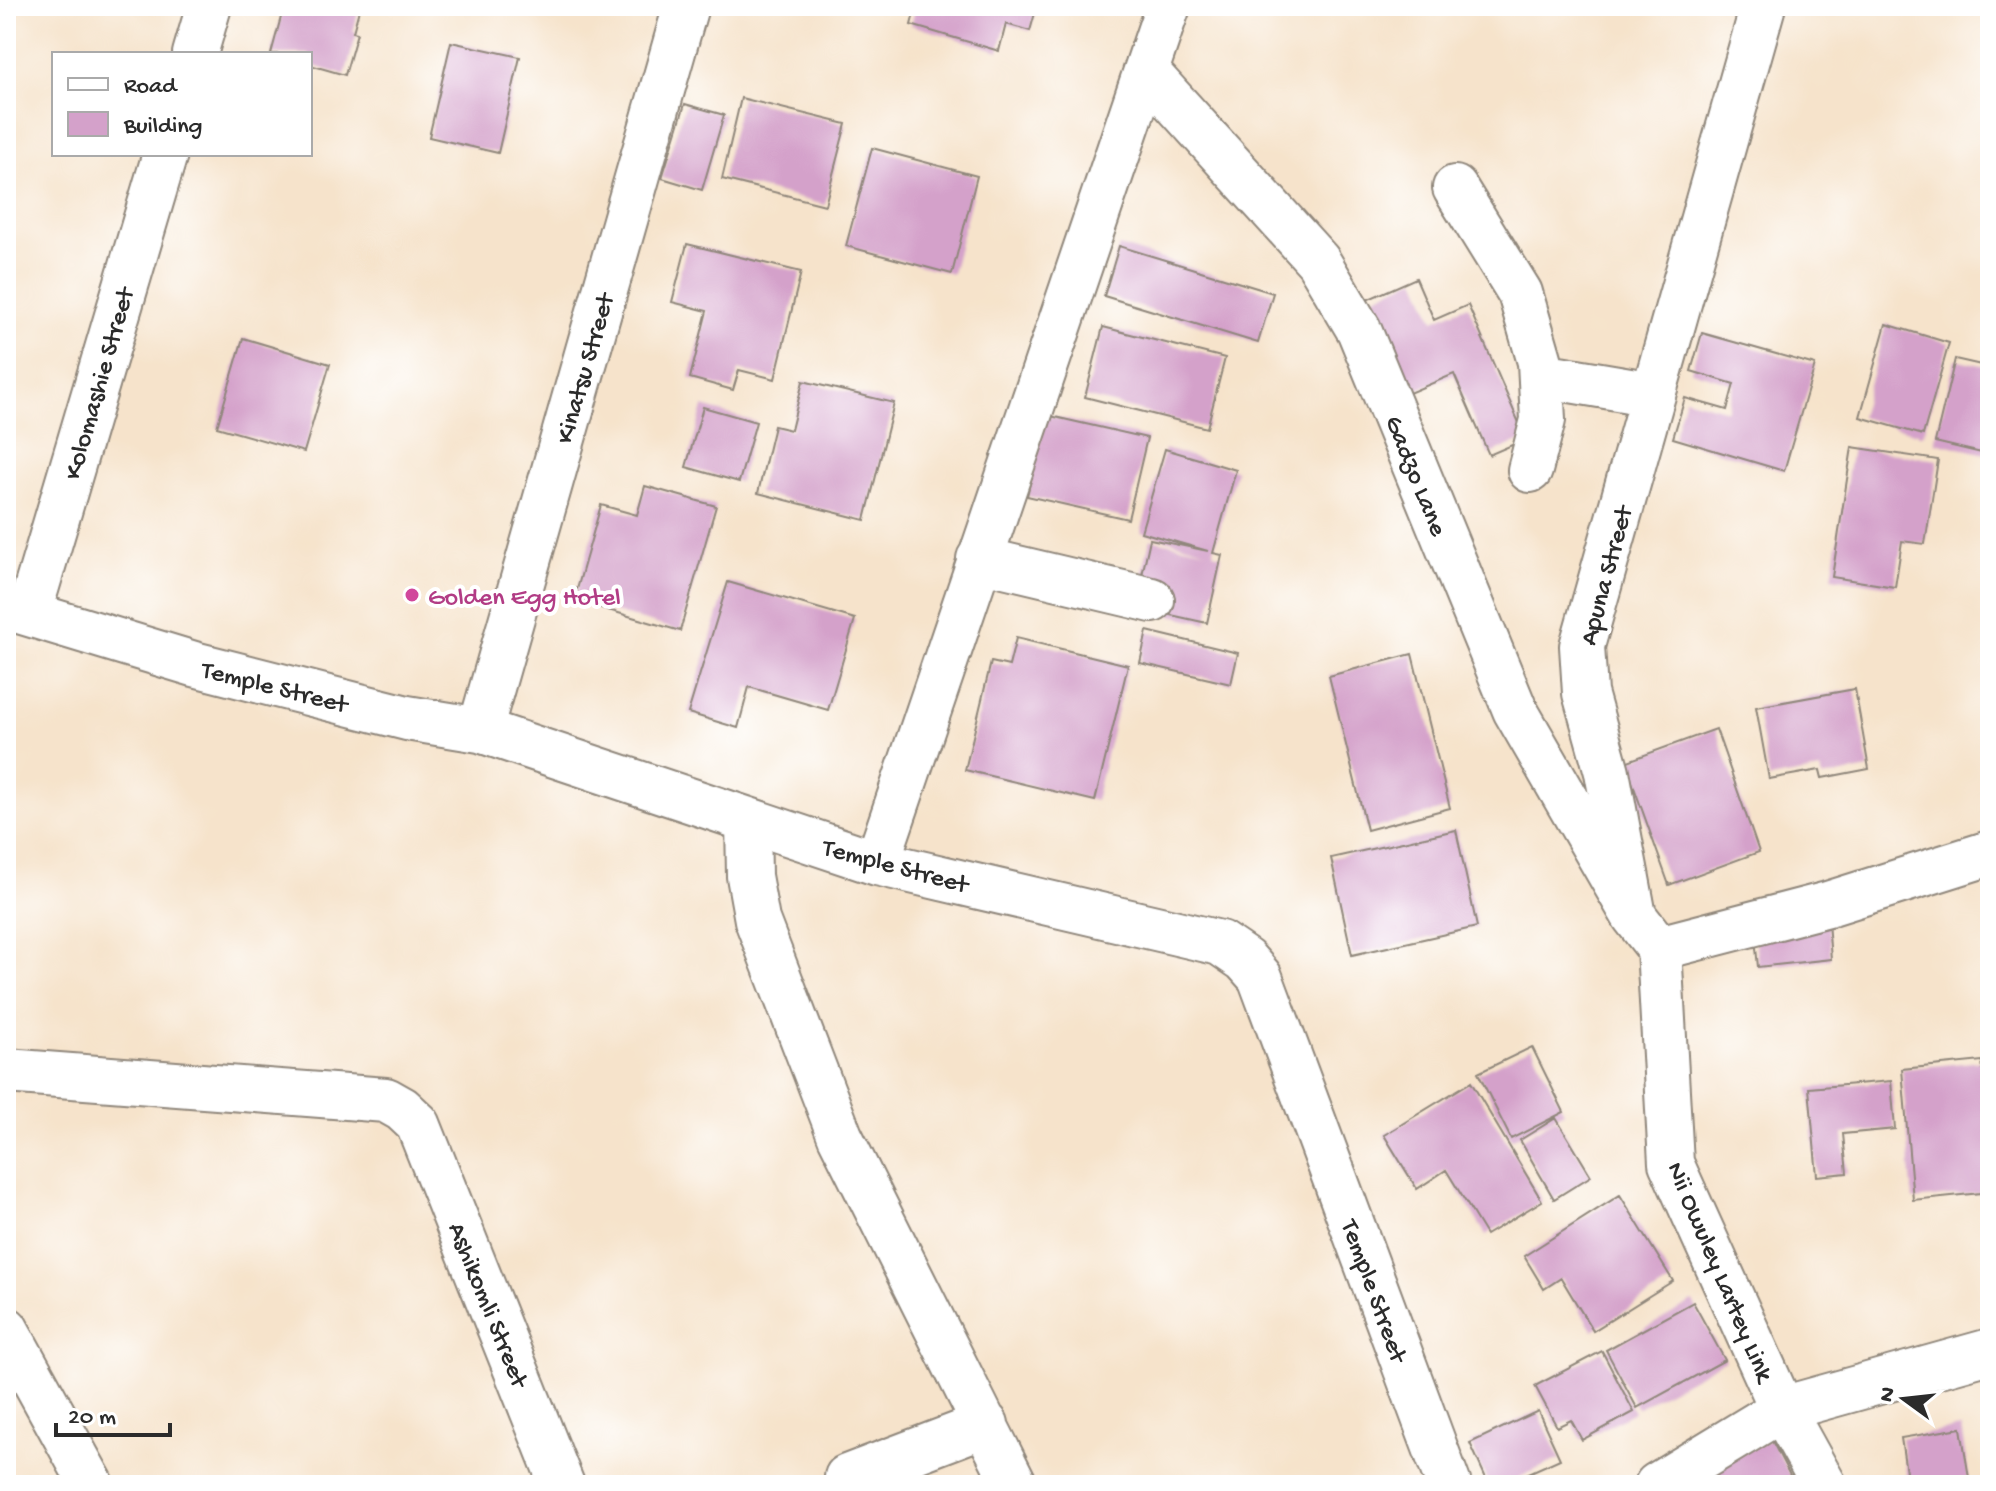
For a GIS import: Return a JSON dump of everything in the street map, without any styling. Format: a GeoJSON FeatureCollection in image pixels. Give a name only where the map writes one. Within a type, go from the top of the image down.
{"type":"FeatureCollection","features":[{"type":"Feature","properties":{"kind":"street"},"geometry":{"type":"LineString","coordinates":[[196,52],[209,6]]}},
{"type":"Feature","properties":{"kind":"street","name":"Kinatsu Street"},"geometry":{"type":"LineString","coordinates":[[480,730],[686,6]]}},
{"type":"Feature","properties":{"kind":"street"},"geometry":{"type":"LineString","coordinates":[[877,863],[1168,6]]}},
{"type":"Feature","properties":{"kind":"street","name":"Apuna Street"},"geometry":{"type":"LineString","coordinates":[[1646,932],[1585,693],[1582,646],[1763,6]]}},
{"type":"Feature","properties":{"kind":"street","name":"Gadzo Lane"},"geometry":{"type":"LineString","coordinates":[[1147,72],[1318,261],[1359,330],[1515,710],[1646,932]]}},
{"type":"Feature","properties":{"kind":"street","name":"Kolomashie Street"},"geometry":{"type":"LineString","coordinates":[[18,610],[164,156]]}},
{"type":"Feature","properties":{"kind":"street"},"geometry":{"type":"LineString","coordinates":[[1455,188],[1520,293],[1540,362],[1543,420],[1530,470]]}},
{"type":"Feature","properties":{"kind":"street"},"geometry":{"type":"LineString","coordinates":[[1541,375],[1653,394]]}},
{"type":"Feature","properties":{"kind":"street"},"geometry":{"type":"LineString","coordinates":[[979,559],[1152,600]]}},
{"type":"Feature","properties":{"kind":"street","name":"Temple Street"},"geometry":{"type":"LineString","coordinates":[[18,610],[194,664],[407,718],[480,730],[877,863],[1220,943],[1245,960],[1260,977],[1449,1485]]}},
{"type":"Feature","properties":{"kind":"street"},"geometry":{"type":"LineString","coordinates":[[748,820],[749,876],[757,920],[840,1136],[1015,1485]]}},
{"type":"Feature","properties":{"kind":"street"},"geometry":{"type":"LineString","coordinates":[[1646,932],[1828,904],[1990,853]]}},
{"type":"Feature","properties":{"kind":"street","name":"Nii Owuley Lartey Link"},"geometry":{"type":"LineString","coordinates":[[1646,932],[1671,1163],[1782,1409],[1824,1485]]}},
{"type":"Feature","properties":{"kind":"street","name":"Ashikomli Street"},"geometry":{"type":"LineString","coordinates":[[6,1071],[386,1100],[402,1109],[418,1124],[562,1485]]}},
{"type":"Feature","properties":{"kind":"street"},"geometry":{"type":"LineString","coordinates":[[6,1329],[92,1485]]}},
{"type":"Feature","properties":{"kind":"street"},"geometry":{"type":"LineString","coordinates":[[1657,1485],[1782,1409],[1990,1351]]}},
{"type":"Feature","properties":{"kind":"street"},"geometry":{"type":"LineString","coordinates":[[847,1477],[986,1424]]}},
{"type":"Feature","properties":{"kind":"building"},"geometry":{"type":"Polygon","coordinates":[[[284,6],[360,6],[353,32],[357,33],[345,75],[312,66],[312,52],[272,52],[284,6]]]}},
{"type":"Feature","properties":{"kind":"building"},"geometry":{"type":"Polygon","coordinates":[[[916,6],[1037,6],[1030,31],[1006,24],[999,51],[911,25],[916,6]]]}},
{"type":"Feature","properties":{"kind":"building"},"geometry":{"type":"Polygon","coordinates":[[[451,42],[520,57],[498,153],[429,137],[451,42]]]}},
{"type":"Feature","properties":{"kind":"building"},"geometry":{"type":"Polygon","coordinates":[[[741,98],[846,124],[825,205],[722,179],[741,98]]]}},
{"type":"Feature","properties":{"kind":"building"},"geometry":{"type":"Polygon","coordinates":[[[685,104],[724,115],[702,190],[662,178],[685,104]]]}},
{"type":"Feature","properties":{"kind":"building"},"geometry":{"type":"Polygon","coordinates":[[[872,148],[977,176],[952,274],[846,246],[872,148]]]}},
{"type":"Feature","properties":{"kind":"building"},"geometry":{"type":"Polygon","coordinates":[[[687,244],[801,272],[775,379],[739,370],[733,390],[690,378],[707,311],[672,302],[687,244]]]}},
{"type":"Feature","properties":{"kind":"building"},"geometry":{"type":"Polygon","coordinates":[[[1119,246],[1273,293],[1258,343],[1104,296],[1119,246]]]}},
{"type":"Feature","properties":{"kind":"building"},"geometry":{"type":"Polygon","coordinates":[[[1416,278],[1434,320],[1468,305],[1526,439],[1489,455],[1454,374],[1402,396],[1362,302],[1416,278]]]}},
{"type":"Feature","properties":{"kind":"building"},"geometry":{"type":"Polygon","coordinates":[[[1886,324],[1949,343],[1923,435],[1860,417],[1886,324]]]}},
{"type":"Feature","properties":{"kind":"building"},"geometry":{"type":"Polygon","coordinates":[[[1103,327],[1225,358],[1207,428],[1085,397],[1103,327]]]}},
{"type":"Feature","properties":{"kind":"building"},"geometry":{"type":"Polygon","coordinates":[[[1702,333],[1815,365],[1784,471],[1673,438],[1685,398],[1727,410],[1734,384],[1691,371],[1702,333]]]}},
{"type":"Feature","properties":{"kind":"building"},"geometry":{"type":"Polygon","coordinates":[[[243,338],[330,364],[304,452],[217,427],[243,338]]]}},
{"type":"Feature","properties":{"kind":"building"},"geometry":{"type":"Polygon","coordinates":[[[1955,359],[1990,367],[1990,455],[1935,442],[1955,359]]]}},
{"type":"Feature","properties":{"kind":"building"},"geometry":{"type":"Polygon","coordinates":[[[803,381],[894,403],[865,520],[758,493],[774,426],[791,430],[803,381]]]}},
{"type":"Feature","properties":{"kind":"building"},"geometry":{"type":"Polygon","coordinates":[[[703,407],[756,422],[739,482],[686,467],[703,407]]]}},
{"type":"Feature","properties":{"kind":"building"},"geometry":{"type":"Polygon","coordinates":[[[1046,415],[1147,438],[1128,519],[1027,496],[1046,415]]]}},
{"type":"Feature","properties":{"kind":"building"},"geometry":{"type":"Polygon","coordinates":[[[1852,447],[1938,460],[1925,544],[1902,541],[1895,587],[1832,577],[1852,447]]]}},
{"type":"Feature","properties":{"kind":"building"},"geometry":{"type":"Polygon","coordinates":[[[1165,449],[1236,470],[1213,553],[1222,555],[1207,623],[1135,607],[1150,539],[1208,551],[1141,532],[1165,449]]]}},
{"type":"Feature","properties":{"kind":"building"},"geometry":{"type":"Polygon","coordinates":[[[645,486],[716,506],[680,631],[574,600],[601,505],[637,515],[645,486]]]}},
{"type":"Feature","properties":{"kind":"building"},"geometry":{"type":"Polygon","coordinates":[[[728,582],[855,619],[828,710],[749,687],[738,728],[688,713],[728,582]]]}},
{"type":"Feature","properties":{"kind":"building"},"geometry":{"type":"Polygon","coordinates":[[[1147,631],[1238,653],[1231,684],[1140,663],[1147,631]]]}},
{"type":"Feature","properties":{"kind":"building"},"geometry":{"type":"Polygon","coordinates":[[[1016,638],[1128,665],[1095,801],[965,770],[991,662],[1009,666],[1016,638]]]}},
{"type":"Feature","properties":{"kind":"building"},"geometry":{"type":"Polygon","coordinates":[[[1412,654],[1450,808],[1367,830],[1329,676],[1412,654]]]}},
{"type":"Feature","properties":{"kind":"building"},"geometry":{"type":"Polygon","coordinates":[[[1855,689],[1869,769],[1822,778],[1820,770],[1769,779],[1756,707],[1855,689]]]}},
{"type":"Feature","properties":{"kind":"building"},"geometry":{"type":"Polygon","coordinates":[[[1716,729],[1759,852],[1669,885],[1625,762],[1716,729]]]}},
{"type":"Feature","properties":{"kind":"building"},"geometry":{"type":"Polygon","coordinates":[[[1456,830],[1477,927],[1352,955],[1331,858],[1456,830]]]}},
{"type":"Feature","properties":{"kind":"building"},"geometry":{"type":"Polygon","coordinates":[[[1828,922],[1831,959],[1758,967],[1754,929],[1828,922]]]}},
{"type":"Feature","properties":{"kind":"building"},"geometry":{"type":"Polygon","coordinates":[[[1532,1047],[1564,1112],[1511,1139],[1478,1073],[1532,1047]]]}},
{"type":"Feature","properties":{"kind":"building"},"geometry":{"type":"Polygon","coordinates":[[[1982,1061],[1990,1146],[1990,1192],[1913,1200],[1902,1069],[1982,1061]]]}},
{"type":"Feature","properties":{"kind":"building"},"geometry":{"type":"Polygon","coordinates":[[[1891,1081],[1895,1129],[1843,1134],[1847,1173],[1817,1176],[1809,1088],[1891,1081]]]}},
{"type":"Feature","properties":{"kind":"building"},"geometry":{"type":"Polygon","coordinates":[[[1471,1082],[1542,1201],[1486,1235],[1446,1170],[1417,1189],[1384,1135],[1471,1082]]]}},
{"type":"Feature","properties":{"kind":"building"},"geometry":{"type":"Polygon","coordinates":[[[1556,1118],[1591,1176],[1554,1199],[1520,1140],[1556,1118]]]}},
{"type":"Feature","properties":{"kind":"building"},"geometry":{"type":"Polygon","coordinates":[[[1620,1195],[1673,1281],[1593,1331],[1561,1278],[1544,1289],[1524,1256],[1620,1195]]]}},
{"type":"Feature","properties":{"kind":"building"},"geometry":{"type":"Polygon","coordinates":[[[1693,1302],[1725,1360],[1637,1408],[1606,1350],[1693,1302]]]}},
{"type":"Feature","properties":{"kind":"building"},"geometry":{"type":"Polygon","coordinates":[[[1602,1351],[1634,1412],[1582,1440],[1571,1420],[1557,1427],[1535,1386],[1602,1351]]]}},
{"type":"Feature","properties":{"kind":"building"},"geometry":{"type":"Polygon","coordinates":[[[1538,1411],[1560,1459],[1502,1485],[1489,1485],[1470,1443],[1538,1411]]]}},
{"type":"Feature","properties":{"kind":"building"},"geometry":{"type":"Polygon","coordinates":[[[1961,1428],[1969,1478],[1908,1485],[1901,1438],[1961,1428]]]}},
{"type":"Feature","properties":{"kind":"building"},"geometry":{"type":"Polygon","coordinates":[[[1771,1439],[1795,1485],[1680,1485],[1771,1439]]]}},
{"type":"Feature","properties":{"kind":"place","name":"Golden Egg Hotel"},"geometry":{"type":"Point","coordinates":[412,595]}}]}
